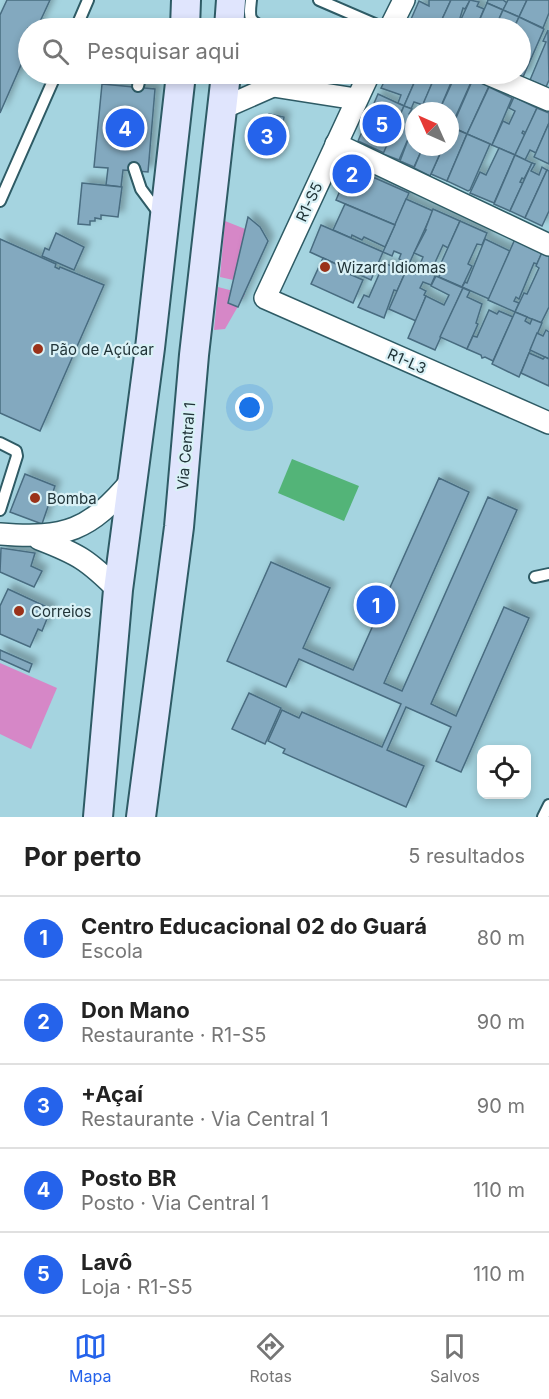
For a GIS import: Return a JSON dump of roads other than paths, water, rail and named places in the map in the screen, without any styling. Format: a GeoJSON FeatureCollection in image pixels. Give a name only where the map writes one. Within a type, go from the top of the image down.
{"type":"FeatureCollection","features":[{"type":"Feature","properties":{"kind":"main road"},"geometry":{"type":"LineString","coordinates":[[185,18],[186,0]]}},
{"type":"Feature","properties":{"kind":"main road"},"geometry":{"type":"LineString","coordinates":[[230,18],[231,0]]}},
{"type":"Feature","properties":{"kind":"main road"},"geometry":{"type":"LineString","coordinates":[[98,817],[118,590],[180,84]]}},
{"type":"Feature","properties":{"kind":"main road","name":"Via Central 1"},"geometry":{"type":"LineString","coordinates":[[143,805],[180,527],[194,355],[225,84]]}},
{"type":"Feature","properties":{"kind":"main road"},"geometry":{"type":"LineString","coordinates":[[110,817],[143,805]]}},
{"type":"Feature","properties":{"kind":"street"},"geometry":{"type":"LineString","coordinates":[[395,18],[404,0]]}},
{"type":"Feature","properties":{"kind":"street"},"geometry":{"type":"LineString","coordinates":[[223,108],[260,84]]}},
{"type":"Feature","properties":{"kind":"street"},"geometry":{"type":"LineString","coordinates":[[285,84],[357,99]]}},
{"type":"Feature","properties":{"kind":"street","name":"R1-S5"},"geometry":{"type":"LineString","coordinates":[[265,298],[364,84]]}},
{"type":"Feature","properties":{"kind":"street"},"geometry":{"type":"LineString","coordinates":[[511,84],[549,100]]}},
{"type":"Feature","properties":{"kind":"street"},"geometry":{"type":"LineString","coordinates":[[336,144],[549,245]]}},
{"type":"Feature","properties":{"kind":"street","name":"R1-L3"},"geometry":{"type":"LineString","coordinates":[[265,298],[549,423]]}},
{"type":"Feature","properties":{"kind":"street"},"geometry":{"type":"LineString","coordinates":[[0,534],[33,537],[59,534],[90,522],[122,493],[132,480]]}},
{"type":"Feature","properties":{"kind":"street"},"geometry":{"type":"LineString","coordinates":[[33,537],[78,554],[97,568],[118,590]]}},
{"type":"Feature","properties":{"kind":"lane"},"geometry":{"type":"LineString","coordinates":[[80,18],[88,0]]}},
{"type":"Feature","properties":{"kind":"lane"},"geometry":{"type":"LineString","coordinates":[[250,18],[251,0]]}},
{"type":"Feature","properties":{"kind":"lane"},"geometry":{"type":"LineString","coordinates":[[320,0],[361,18]]}},
{"type":"Feature","properties":{"kind":"lane"},"geometry":{"type":"LineString","coordinates":[[0,201],[52,84]]}},
{"type":"Feature","properties":{"kind":"lane"},"geometry":{"type":"LineString","coordinates":[[134,168],[141,189],[164,220]]}},
{"type":"Feature","properties":{"kind":"lane"},"geometry":{"type":"LineString","coordinates":[[0,443],[16,451],[17,456],[0,508]]}},
{"type":"Feature","properties":{"kind":"lane"},"geometry":{"type":"LineString","coordinates":[[535,577],[549,574]]}},
{"type":"Feature","properties":{"kind":"lane"},"geometry":{"type":"LineString","coordinates":[[543,817],[549,805]]}},
{"type":"Feature","properties":{"kind":"place","name":"Lavô"},"geometry":{"type":"Point","coordinates":[382,124]}},
{"type":"Feature","properties":{"kind":"place","name":"Posto BR"},"geometry":{"type":"Point","coordinates":[125,128]}},
{"type":"Feature","properties":{"kind":"place","name":"+Açaí"},"geometry":{"type":"Point","coordinates":[267,136]}},
{"type":"Feature","properties":{"kind":"place","name":"Don Mano"},"geometry":{"type":"Point","coordinates":[352,174]}},
{"type":"Feature","properties":{"kind":"place","name":"Wizard Idiomas"},"geometry":{"type":"Point","coordinates":[325,267]}},
{"type":"Feature","properties":{"kind":"place","name":"Pão de Açúcar"},"geometry":{"type":"Point","coordinates":[38,349]}},
{"type":"Feature","properties":{"kind":"place","name":"Bomba"},"geometry":{"type":"Point","coordinates":[35,498]}},
{"type":"Feature","properties":{"kind":"place","name":"Centro Educacional 02 do Guará"},"geometry":{"type":"Point","coordinates":[376,605]}},
{"type":"Feature","properties":{"kind":"place","name":"Correios"},"geometry":{"type":"Point","coordinates":[19,611]}}]}
